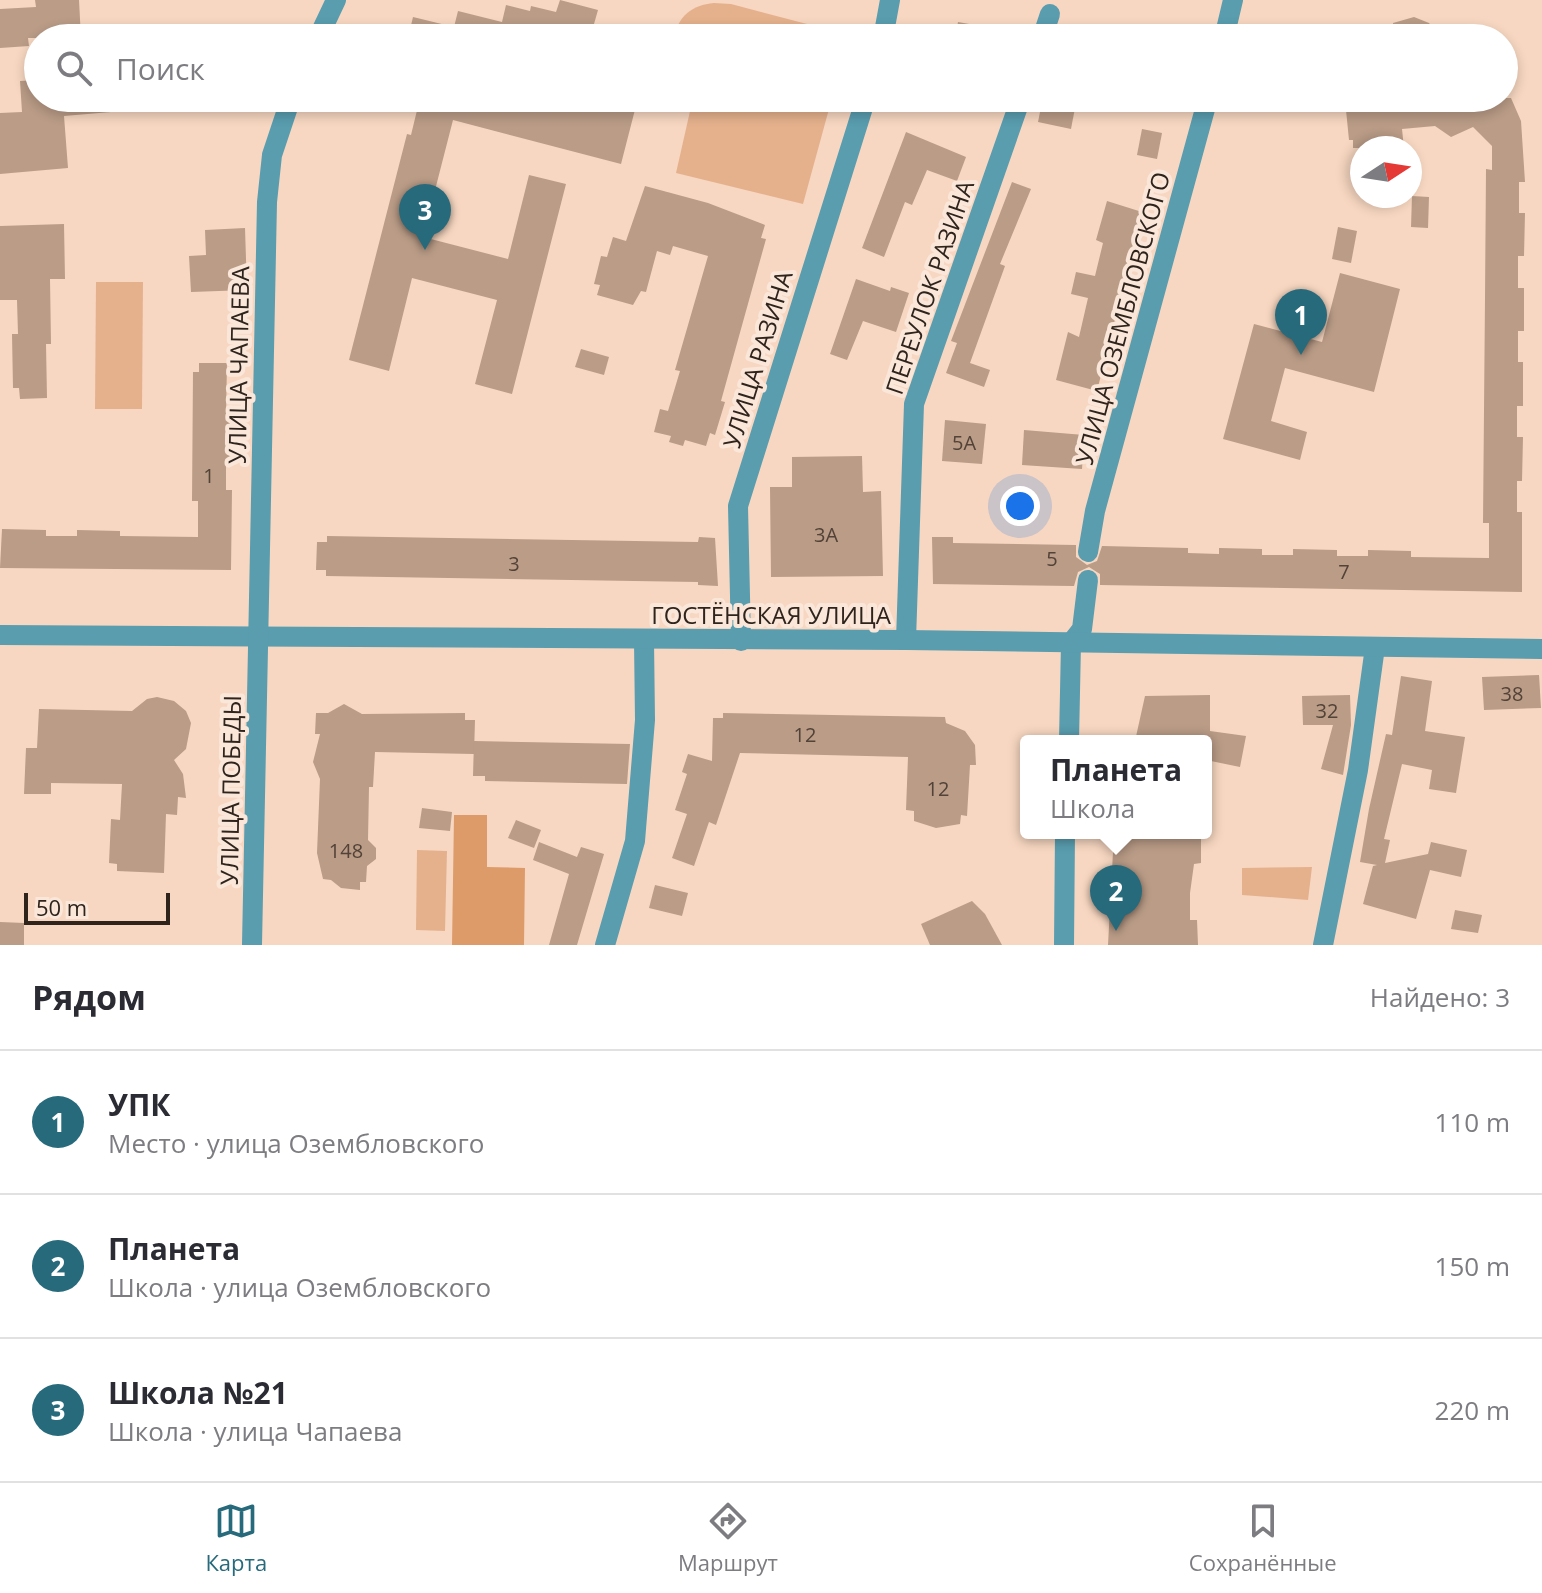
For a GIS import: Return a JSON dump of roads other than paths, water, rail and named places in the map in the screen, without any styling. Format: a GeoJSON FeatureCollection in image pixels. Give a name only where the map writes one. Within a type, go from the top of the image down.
{"type":"FeatureCollection","features":[{"type":"Feature","properties":{"kind":"street"},"geometry":{"type":"LineString","coordinates":[[325,24],[336,0]]}},
{"type":"Feature","properties":{"kind":"street"},"geometry":{"type":"LineString","coordinates":[[886,24],[890,0]]}},
{"type":"Feature","properties":{"kind":"street"},"geometry":{"type":"LineString","coordinates":[[1227,24],[1233,0]]}},
{"type":"Feature","properties":{"kind":"street"},"geometry":{"type":"LineString","coordinates":[[1047,24],[1050,14]]}},
{"type":"Feature","properties":{"kind":"street","name":"УЛИЦА ЧАПАЕВА"},"geometry":{"type":"LineString","coordinates":[[259,636],[267,202],[272,155],[286,112]]}},
{"type":"Feature","properties":{"kind":"street","name":"УЛИЦА РАЗИНА"},"geometry":{"type":"LineString","coordinates":[[741,641],[738,506],[862,112]]}},
{"type":"Feature","properties":{"kind":"street","name":"ПЕРЕУЛОК РАЗИНА"},"geometry":{"type":"LineString","coordinates":[[906,640],[914,404],[1016,112]]}},
{"type":"Feature","properties":{"kind":"street","name":"УЛИЦА ОЗЕМБЛОВСКОГО"},"geometry":{"type":"LineString","coordinates":[[1088,552],[1095,511],[1164,271],[1204,112]]}},
{"type":"Feature","properties":{"kind":"street"},"geometry":{"type":"LineString","coordinates":[[1069,735],[1071,643],[1082,629],[1088,580]]}},
{"type":"Feature","properties":{"kind":"street","name":"ГОСТЁНСКАЯ УЛИЦА"},"geometry":{"type":"LineString","coordinates":[[0,635],[906,640],[1542,649]]}},
{"type":"Feature","properties":{"kind":"street","name":"УЛИЦА ПОБЕДЫ"},"geometry":{"type":"LineString","coordinates":[[252,945],[259,636]]}},
{"type":"Feature","properties":{"kind":"street"},"geometry":{"type":"LineString","coordinates":[[605,945],[635,841],[645,720],[644,640]]}},
{"type":"Feature","properties":{"kind":"street"},"geometry":{"type":"LineString","coordinates":[[1323,945],[1358,770],[1375,647]]}},
{"type":"Feature","properties":{"kind":"street"},"geometry":{"type":"LineString","coordinates":[[1064,945],[1065,839]]}},
{"type":"Feature","properties":{"kind":"place","name":"Школа №21"},"geometry":{"type":"Point","coordinates":[425,250]}},
{"type":"Feature","properties":{"kind":"place","name":"УПК"},"geometry":{"type":"Point","coordinates":[1301,355]}},
{"type":"Feature","properties":{"kind":"place","name":"Планета"},"geometry":{"type":"Point","coordinates":[1116,931]}}]}
